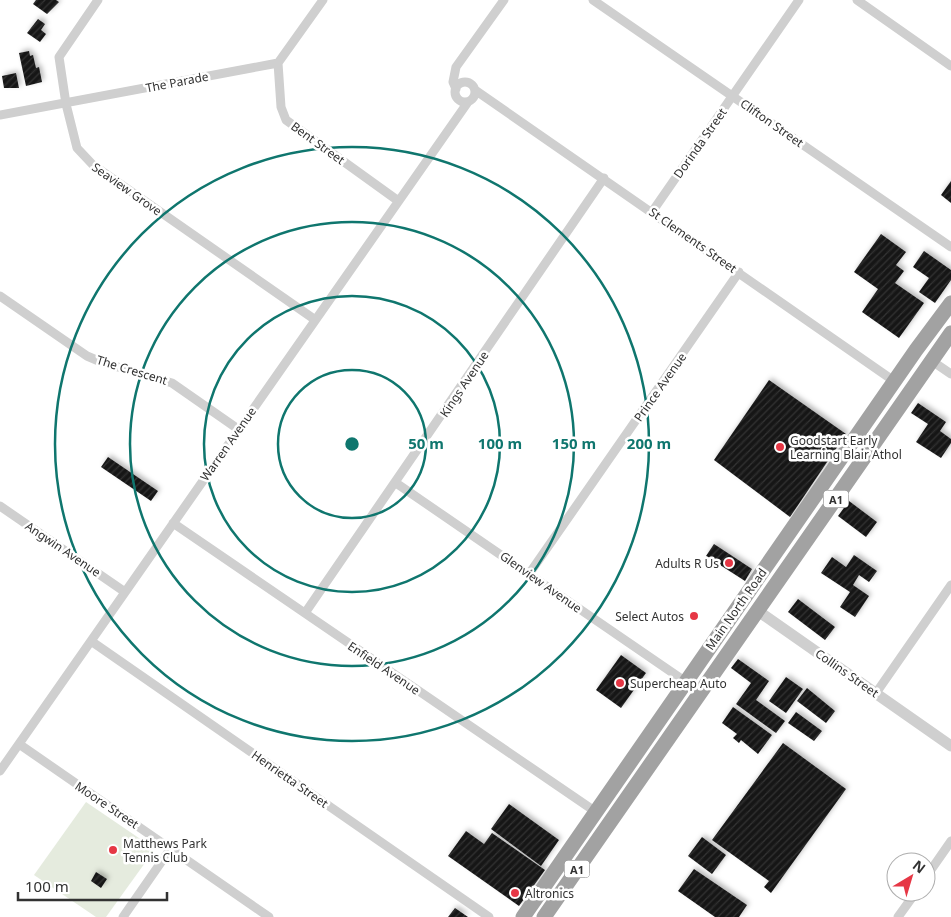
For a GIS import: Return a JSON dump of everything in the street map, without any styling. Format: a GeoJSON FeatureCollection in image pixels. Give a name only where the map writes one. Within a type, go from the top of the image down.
{"type":"FeatureCollection","features":[{"type":"Feature","properties":{"kind":"highway","name":"Main North Road"},"geometry":{"type":"LineString","coordinates":[[524,917],[894,381],[951,303]]}},
{"type":"Feature","properties":{"kind":"highway","name":"Main North Road"},"geometry":{"type":"LineString","coordinates":[[544,917],[951,333]]}},
{"type":"Feature","properties":{"kind":"highway"},"geometry":{"type":"LineString","coordinates":[[916,350],[932,361]]}},
{"type":"Feature","properties":{"kind":"highway","name":"Collins Street"},"geometry":{"type":"LineString","coordinates":[[743,600],[758,611]]}},
{"type":"Feature","properties":{"kind":"highway"},"geometry":{"type":"LineString","coordinates":[[686,682],[701,692]]}},
{"type":"Feature","properties":{"kind":"highway"},"geometry":{"type":"LineString","coordinates":[[596,812],[610,822]]}},
{"type":"Feature","properties":{"kind":"street","name":"Seaview Grove"},"geometry":{"type":"LineString","coordinates":[[98,0],[58,57],[76,148],[83,157],[314,320]]}},
{"type":"Feature","properties":{"kind":"street"},"geometry":{"type":"LineString","coordinates":[[278,63],[323,0]]}},
{"type":"Feature","properties":{"kind":"street","name":"Warren Avenue"},"geometry":{"type":"LineString","coordinates":[[455,117],[457,93],[453,74],[504,0]]}},
{"type":"Feature","properties":{"kind":"street","name":"Clifton Street"},"geometry":{"type":"LineString","coordinates":[[593,0],[951,247]]}},
{"type":"Feature","properties":{"kind":"street","name":"Dorinda Street"},"geometry":{"type":"LineString","coordinates":[[652,212],[799,0]]}},
{"type":"Feature","properties":{"kind":"street"},"geometry":{"type":"LineString","coordinates":[[857,0],[951,66]]}},
{"type":"Feature","properties":{"kind":"street","name":"The Parade"},"geometry":{"type":"LineString","coordinates":[[0,116],[278,63]]}},
{"type":"Feature","properties":{"kind":"street","name":"Bent Street"},"geometry":{"type":"LineString","coordinates":[[278,63],[281,108],[286,120],[397,200]]}},
{"type":"Feature","properties":{"kind":"street"},"geometry":{"type":"LineString","coordinates":[[459,63],[465,83],[457,93],[469,101],[490,101]]}},
{"type":"Feature","properties":{"kind":"street","name":"St Clements Street"},"geometry":{"type":"LineString","coordinates":[[465,83],[471,85],[490,101],[604,178],[894,381]]}},
{"type":"Feature","properties":{"kind":"street","name":"Warren Avenue"},"geometry":{"type":"LineString","coordinates":[[0,771],[475,90]]}},
{"type":"Feature","properties":{"kind":"street","name":"Kings Avenue"},"geometry":{"type":"LineString","coordinates":[[305,613],[604,178]]}},
{"type":"Feature","properties":{"kind":"street","name":"Prince Avenue"},"geometry":{"type":"LineString","coordinates":[[529,574],[739,272]]}},
{"type":"Feature","properties":{"kind":"street","name":"The Crescent"},"geometry":{"type":"LineString","coordinates":[[0,296],[86,356],[100,362],[172,383],[238,429]]}},
{"type":"Feature","properties":{"kind":"street"},"geometry":{"type":"LineString","coordinates":[[932,361],[951,374]]}},
{"type":"Feature","properties":{"kind":"street","name":"Glenview Avenue"},"geometry":{"type":"LineString","coordinates":[[396,483],[686,682]]}},
{"type":"Feature","properties":{"kind":"street","name":"Angwin Avenue"},"geometry":{"type":"LineString","coordinates":[[0,506],[125,592]]}},
{"type":"Feature","properties":{"kind":"street","name":"Enfield Avenue"},"geometry":{"type":"LineString","coordinates":[[173,524],[596,812]]}},
{"type":"Feature","properties":{"kind":"street"},"geometry":{"type":"LineString","coordinates":[[876,693],[951,585]]}},
{"type":"Feature","properties":{"kind":"street","name":"Collins Street"},"geometry":{"type":"LineString","coordinates":[[758,611],[951,746]]}},
{"type":"Feature","properties":{"kind":"street","name":"Henrietta Street"},"geometry":{"type":"LineString","coordinates":[[91,641],[490,917]]}},
{"type":"Feature","properties":{"kind":"street","name":"Moore Street"},"geometry":{"type":"LineString","coordinates":[[19,744],[269,917]]}},
{"type":"Feature","properties":{"kind":"street"},"geometry":{"type":"LineString","coordinates":[[936,863],[951,841]]}},
{"type":"Feature","properties":{"kind":"street"},"geometry":{"type":"LineString","coordinates":[[123,917],[171,848]]}},
{"type":"Feature","properties":{"kind":"street"},"geometry":{"type":"LineString","coordinates":[[898,917],[909,902]]}},
{"type":"Feature","properties":{"kind":"shaded area"},"geometry":{"type":"Polygon","coordinates":[[[86,802],[155,849],[106,917],[96,917],[34,875],[86,802]]]}},
{"type":"Feature","properties":{"kind":"building"},"geometry":{"type":"Polygon","coordinates":[[[36,0],[56,0],[59,2],[47,14],[33,4],[36,0]]]}},
{"type":"Feature","properties":{"kind":"building"},"geometry":{"type":"Polygon","coordinates":[[[38,19],[45,24],[41,30],[46,34],[40,42],[27,33],[38,19]]]}},
{"type":"Feature","properties":{"kind":"building"},"geometry":{"type":"Polygon","coordinates":[[[29,51],[30,56],[33,55],[36,68],[39,67],[42,82],[26,86],[19,53],[29,51]]]}},
{"type":"Feature","properties":{"kind":"building"},"geometry":{"type":"Polygon","coordinates":[[[16,73],[19,88],[4,88],[2,76],[16,73]]]}},
{"type":"Feature","properties":{"kind":"building"},"geometry":{"type":"Polygon","coordinates":[[[951,181],[951,203],[941,195],[951,181]]]}},
{"type":"Feature","properties":{"kind":"building"},"geometry":{"type":"Polygon","coordinates":[[[881,234],[906,252],[896,265],[904,271],[895,283],[924,303],[899,338],[862,312],[878,289],[854,272],[881,234]]]}},
{"type":"Feature","properties":{"kind":"building"},"geometry":{"type":"Polygon","coordinates":[[[924,251],[951,270],[951,280],[935,303],[919,292],[929,278],[913,267],[924,251]]]}},
{"type":"Feature","properties":{"kind":"building","name":"Goodstart Early Learning Blair Athol"},"geometry":{"type":"Polygon","coordinates":[[[769,380],[846,434],[790,517],[714,460],[769,380]]]}},
{"type":"Feature","properties":{"kind":"building"},"geometry":{"type":"Polygon","coordinates":[[[918,403],[946,422],[940,431],[951,439],[951,443],[941,458],[916,442],[928,424],[911,413],[918,403]]]}},
{"type":"Feature","properties":{"kind":"building"},"geometry":{"type":"Polygon","coordinates":[[[108,457],[158,491],[151,501],[101,467],[108,457]]]}},
{"type":"Feature","properties":{"kind":"building"},"geometry":{"type":"Polygon","coordinates":[[[849,501],[877,522],[866,537],[838,516],[849,501]]]}},
{"type":"Feature","properties":{"kind":"building","name":"Adults R Us"},"geometry":{"type":"Polygon","coordinates":[[[714,544],[752,569],[745,581],[706,556],[714,544]]]}},
{"type":"Feature","properties":{"kind":"building"},"geometry":{"type":"Polygon","coordinates":[[[854,555],[877,571],[869,582],[859,575],[853,585],[869,596],[855,617],[840,607],[850,592],[821,573],[832,557],[846,567],[854,555]]]}},
{"type":"Feature","properties":{"kind":"building"},"geometry":{"type":"Polygon","coordinates":[[[798,599],[835,627],[825,640],[788,612],[798,599]]]}},
{"type":"Feature","properties":{"kind":"building","name":"Supercheap Auto"},"geometry":{"type":"Polygon","coordinates":[[[621,655],[646,673],[621,708],[596,690],[621,655]]]}},
{"type":"Feature","properties":{"kind":"building"},"geometry":{"type":"Polygon","coordinates":[[[738,659],[769,681],[756,700],[785,721],[776,733],[736,704],[751,683],[731,668],[738,659]]]}},
{"type":"Feature","properties":{"kind":"building"},"geometry":{"type":"Polygon","coordinates":[[[786,677],[803,689],[786,713],[769,701],[786,677]]]}},
{"type":"Feature","properties":{"kind":"building"},"geometry":{"type":"Polygon","coordinates":[[[807,688],[835,711],[826,723],[797,701],[807,688]]]}},
{"type":"Feature","properties":{"kind":"building"},"geometry":{"type":"Polygon","coordinates":[[[733,707],[772,735],[758,754],[741,740],[739,743],[733,738],[737,734],[722,723],[733,707]]]}},
{"type":"Feature","properties":{"kind":"building"},"geometry":{"type":"Polygon","coordinates":[[[796,712],[822,731],[814,741],[788,723],[796,712]]]}},
{"type":"Feature","properties":{"kind":"building"},"geometry":{"type":"Polygon","coordinates":[[[783,743],[846,789],[771,893],[764,887],[769,881],[712,840],[783,743]]]}},
{"type":"Feature","properties":{"kind":"building"},"geometry":{"type":"Polygon","coordinates":[[[509,804],[559,840],[541,866],[491,829],[509,804]]]}},
{"type":"Feature","properties":{"kind":"building"},"geometry":{"type":"Polygon","coordinates":[[[466,831],[484,844],[492,833],[545,870],[519,906],[448,856],[466,831]]]}},
{"type":"Feature","properties":{"kind":"building"},"geometry":{"type":"Polygon","coordinates":[[[702,837],[726,855],[712,874],[688,856],[702,837]]]}},
{"type":"Feature","properties":{"kind":"building"},"geometry":{"type":"Polygon","coordinates":[[[694,869],[747,905],[739,917],[715,917],[678,891],[694,869]]]}},
{"type":"Feature","properties":{"kind":"building"},"geometry":{"type":"Polygon","coordinates":[[[96,872],[107,879],[101,888],[91,881],[96,872]]]}},
{"type":"Feature","properties":{"kind":"building"},"geometry":{"type":"Polygon","coordinates":[[[455,908],[468,917],[448,917],[455,908]]]}},
{"type":"Feature","properties":{"kind":"place","name":"Goodstart Early Learning Blair Athol"},"geometry":{"type":"Point","coordinates":[780,447]}},
{"type":"Feature","properties":{"kind":"place","name":"Adults R Us"},"geometry":{"type":"Point","coordinates":[729,563]}},
{"type":"Feature","properties":{"kind":"place","name":"Select Autos"},"geometry":{"type":"Point","coordinates":[694,616]}},
{"type":"Feature","properties":{"kind":"place","name":"Supercheap Auto"},"geometry":{"type":"Point","coordinates":[620,683]}},
{"type":"Feature","properties":{"kind":"place","name":"Matthews Park Tennis Club"},"geometry":{"type":"Point","coordinates":[113,850]}},
{"type":"Feature","properties":{"kind":"place","name":"Altronics"},"geometry":{"type":"Point","coordinates":[515,893]}}]}
